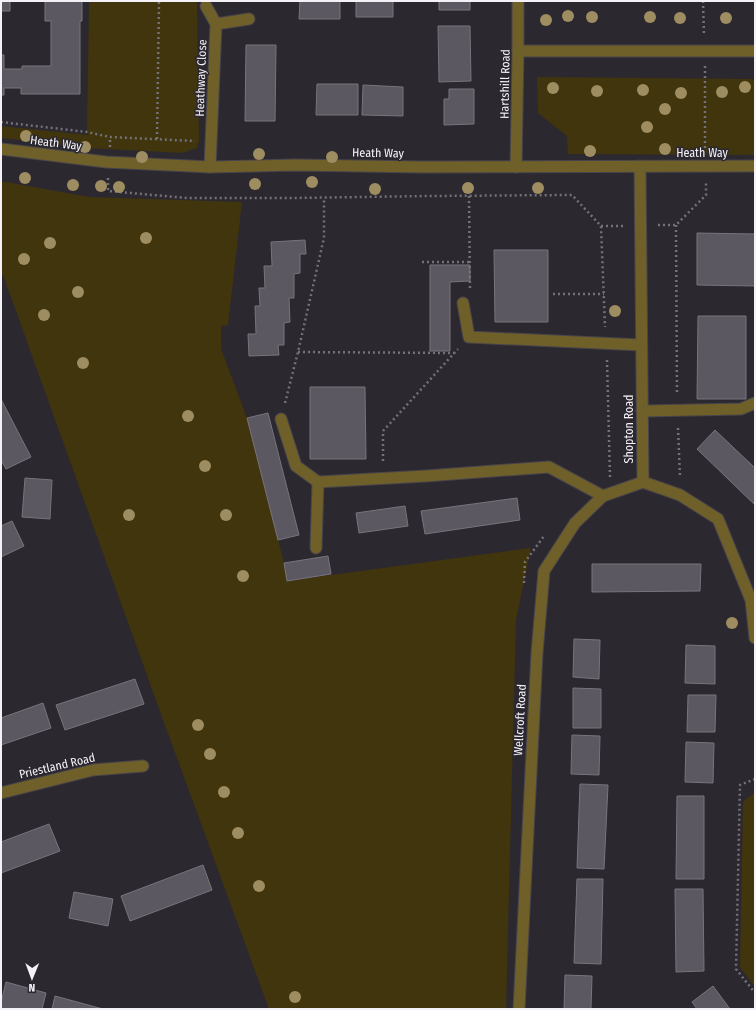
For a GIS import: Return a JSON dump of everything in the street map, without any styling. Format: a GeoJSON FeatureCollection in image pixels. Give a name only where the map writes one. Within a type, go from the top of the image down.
{"type":"FeatureCollection","features":[{"type":"Feature","properties":{"kind":"street","name":"Hartshill Road"},"geometry":{"type":"LineString","coordinates":[[516,167],[518,1]]}},
{"type":"Feature","properties":{"kind":"street"},"geometry":{"type":"LineString","coordinates":[[206,6],[216,24]]}},
{"type":"Feature","properties":{"kind":"street","name":"Heathway Close"},"geometry":{"type":"LineString","coordinates":[[210,167],[216,24],[249,19]]}},
{"type":"Feature","properties":{"kind":"street"},"geometry":{"type":"LineString","coordinates":[[518,52],[755,51]]}},
{"type":"Feature","properties":{"kind":"street","name":"Heath Way"},"geometry":{"type":"LineString","coordinates":[[1,150],[109,162],[210,167],[295,165],[422,167],[755,166]]}},
{"type":"Feature","properties":{"kind":"street","name":"Shopton Road"},"geometry":{"type":"LineString","coordinates":[[640,166],[643,482]]}},
{"type":"Feature","properties":{"kind":"street"},"geometry":{"type":"LineString","coordinates":[[463,302],[468,337],[641,345]]}},
{"type":"Feature","properties":{"kind":"street"},"geometry":{"type":"LineString","coordinates":[[642,411],[741,409],[755,403]]}},
{"type":"Feature","properties":{"kind":"street"},"geometry":{"type":"LineString","coordinates":[[281,419],[296,466],[318,482],[383,479],[549,467],[603,496]]}},
{"type":"Feature","properties":{"kind":"street"},"geometry":{"type":"LineString","coordinates":[[316,548],[318,482]]}},
{"type":"Feature","properties":{"kind":"street"},"geometry":{"type":"LineString","coordinates":[[643,482],[680,495],[718,519],[751,600],[755,638]]}},
{"type":"Feature","properties":{"kind":"street","name":"Wellcroft Road"},"geometry":{"type":"LineString","coordinates":[[519,1009],[537,653],[544,571],[575,523],[603,496],[643,482]]}},
{"type":"Feature","properties":{"kind":"street","name":"Priestland Road"},"geometry":{"type":"LineString","coordinates":[[1,794],[93,770],[143,766]]}},
{"type":"Feature","properties":{"kind":"path"},"geometry":{"type":"LineString","coordinates":[[157,139],[159,1]]}},
{"type":"Feature","properties":{"kind":"path"},"geometry":{"type":"LineString","coordinates":[[703,1],[704,51]]}},
{"type":"Feature","properties":{"kind":"path"},"geometry":{"type":"LineString","coordinates":[[1,122],[87,132],[110,137],[199,141]]}},
{"type":"Feature","properties":{"kind":"path"},"geometry":{"type":"LineString","coordinates":[[109,162],[108,191],[187,198],[572,196],[601,226],[610,480],[591,489]]}},
{"type":"Feature","properties":{"kind":"path"},"geometry":{"type":"LineString","coordinates":[[463,302],[470,291],[469,196]]}},
{"type":"Feature","properties":{"kind":"path"},"geometry":{"type":"LineString","coordinates":[[281,419],[324,238],[324,198]]}},
{"type":"Feature","properties":{"kind":"path"},"geometry":{"type":"LineString","coordinates":[[676,225],[680,495]]}},
{"type":"Feature","properties":{"kind":"path"},"geometry":{"type":"LineString","coordinates":[[422,262],[470,262]]}},
{"type":"Feature","properties":{"kind":"path"},"geometry":{"type":"LineString","coordinates":[[553,294],[604,294]]}},
{"type":"Feature","properties":{"kind":"path"},"geometry":{"type":"LineString","coordinates":[[383,479],[383,431],[468,337]]}},
{"type":"Feature","properties":{"kind":"path"},"geometry":{"type":"LineString","coordinates":[[298,352],[455,353]]}},
{"type":"Feature","properties":{"kind":"path"},"geometry":{"type":"LineString","coordinates":[[524,586],[526,562],[546,533]]}},
{"type":"Feature","properties":{"kind":"path"},"geometry":{"type":"LineString","coordinates":[[755,779],[740,785],[736,969],[755,993]]}},
{"type":"Feature","properties":{"kind":"shaded area"},"geometry":{"type":"Polygon","coordinates":[[[89,1],[197,1],[199,141],[197,148],[182,153],[88,148],[1,138],[1,126],[88,135],[89,1]]]}},
{"type":"Feature","properties":{"kind":"shaded area"},"geometry":{"type":"Polygon","coordinates":[[[537,77],[753,79],[755,84],[755,155],[568,154],[567,136],[538,113],[537,77]]]}},
{"type":"Feature","properties":{"kind":"shaded area"},"geometry":{"type":"Polygon","coordinates":[[[1,181],[89,197],[242,202],[228,325],[221,326],[221,349],[247,418],[284,563],[287,581],[531,548],[516,620],[506,1009],[269,1009],[3,275],[1,274],[1,181]]]}},
{"type":"Feature","properties":{"kind":"shaded area"},"geometry":{"type":"Polygon","coordinates":[[[755,792],[755,987],[740,967],[743,802],[755,792]]]}},
{"type":"Feature","properties":{"kind":"building"},"geometry":{"type":"Polygon","coordinates":[[[1,1],[10,1],[10,11],[1,11],[1,1]]]}},
{"type":"Feature","properties":{"kind":"building"},"geometry":{"type":"Polygon","coordinates":[[[45,1],[82,1],[82,21],[80,21],[80,94],[21,94],[21,88],[4,88],[4,95],[1,95],[1,55],[4,55],[4,69],[22,69],[22,66],[51,66],[51,21],[45,21],[45,1]]]}},
{"type":"Feature","properties":{"kind":"building"},"geometry":{"type":"Polygon","coordinates":[[[300,1],[340,1],[340,19],[299,19],[300,1]]]}},
{"type":"Feature","properties":{"kind":"building"},"geometry":{"type":"Polygon","coordinates":[[[356,1],[393,1],[393,17],[356,17],[356,1]]]}},
{"type":"Feature","properties":{"kind":"building"},"geometry":{"type":"Polygon","coordinates":[[[439,1],[470,1],[470,10],[439,10],[439,1]]]}},
{"type":"Feature","properties":{"kind":"building"},"geometry":{"type":"Polygon","coordinates":[[[438,26],[470,26],[471,81],[439,82],[438,26]]]}},
{"type":"Feature","properties":{"kind":"building"},"geometry":{"type":"Polygon","coordinates":[[[246,45],[276,45],[275,121],[245,121],[246,45]]]}},
{"type":"Feature","properties":{"kind":"building"},"geometry":{"type":"Polygon","coordinates":[[[317,84],[358,84],[358,115],[316,115],[317,84]]]}},
{"type":"Feature","properties":{"kind":"building"},"geometry":{"type":"Polygon","coordinates":[[[363,85],[403,87],[403,116],[362,115],[363,85]]]}},
{"type":"Feature","properties":{"kind":"building"},"geometry":{"type":"Polygon","coordinates":[[[449,89],[474,89],[474,124],[444,125],[444,99],[449,99],[449,89]]]}},
{"type":"Feature","properties":{"kind":"building"},"geometry":{"type":"Polygon","coordinates":[[[697,233],[755,234],[755,286],[697,285],[697,233]]]}},
{"type":"Feature","properties":{"kind":"building"},"geometry":{"type":"Polygon","coordinates":[[[305,240],[306,254],[300,254],[300,273],[294,274],[294,298],[289,298],[290,322],[284,323],[284,345],[278,345],[279,355],[249,356],[248,334],[256,334],[255,306],[260,306],[259,288],[265,288],[264,266],[272,266],[271,242],[305,240]]]}},
{"type":"Feature","properties":{"kind":"building"},"geometry":{"type":"Polygon","coordinates":[[[494,250],[548,250],[548,322],[495,322],[494,250]]]}},
{"type":"Feature","properties":{"kind":"building"},"geometry":{"type":"Polygon","coordinates":[[[430,265],[470,265],[470,281],[450,282],[450,351],[430,351],[430,265]]]}},
{"type":"Feature","properties":{"kind":"building"},"geometry":{"type":"Polygon","coordinates":[[[698,316],[746,316],[746,399],[697,399],[698,316]]]}},
{"type":"Feature","properties":{"kind":"building"},"geometry":{"type":"Polygon","coordinates":[[[310,387],[365,387],[366,459],[310,459],[310,387]]]}},
{"type":"Feature","properties":{"kind":"building"},"geometry":{"type":"Polygon","coordinates":[[[1,399],[31,457],[6,469],[1,460],[1,399]]]}},
{"type":"Feature","properties":{"kind":"building"},"geometry":{"type":"Polygon","coordinates":[[[268,413],[299,535],[278,540],[247,418],[268,413]]]}},
{"type":"Feature","properties":{"kind":"building"},"geometry":{"type":"Polygon","coordinates":[[[715,430],[755,468],[755,505],[697,449],[715,430]]]}},
{"type":"Feature","properties":{"kind":"building"},"geometry":{"type":"Polygon","coordinates":[[[25,478],[52,480],[50,519],[22,517],[25,478]]]}},
{"type":"Feature","properties":{"kind":"building"},"geometry":{"type":"Polygon","coordinates":[[[517,498],[520,520],[425,534],[421,511],[517,498]]]}},
{"type":"Feature","properties":{"kind":"building"},"geometry":{"type":"Polygon","coordinates":[[[405,506],[408,526],[359,533],[356,513],[405,506]]]}},
{"type":"Feature","properties":{"kind":"building"},"geometry":{"type":"Polygon","coordinates":[[[12,521],[24,546],[1,557],[1,526],[12,521]]]}},
{"type":"Feature","properties":{"kind":"building"},"geometry":{"type":"Polygon","coordinates":[[[328,556],[331,574],[287,581],[284,563],[328,556]]]}},
{"type":"Feature","properties":{"kind":"building"},"geometry":{"type":"Polygon","coordinates":[[[592,564],[701,564],[700,591],[592,592],[592,564]]]}},
{"type":"Feature","properties":{"kind":"building"},"geometry":{"type":"Polygon","coordinates":[[[574,639],[600,640],[599,679],[573,677],[574,639]]]}},
{"type":"Feature","properties":{"kind":"building"},"geometry":{"type":"Polygon","coordinates":[[[686,645],[715,646],[715,684],[685,683],[686,645]]]}},
{"type":"Feature","properties":{"kind":"building"},"geometry":{"type":"Polygon","coordinates":[[[135,679],[144,704],[65,730],[56,705],[135,679]]]}},
{"type":"Feature","properties":{"kind":"building"},"geometry":{"type":"Polygon","coordinates":[[[573,688],[601,689],[601,728],[573,728],[573,688]]]}},
{"type":"Feature","properties":{"kind":"building"},"geometry":{"type":"Polygon","coordinates":[[[688,695],[716,695],[715,732],[687,732],[688,695]]]}},
{"type":"Feature","properties":{"kind":"building"},"geometry":{"type":"Polygon","coordinates":[[[43,703],[51,728],[1,745],[1,718],[43,703]]]}},
{"type":"Feature","properties":{"kind":"building"},"geometry":{"type":"Polygon","coordinates":[[[572,735],[600,736],[599,775],[571,774],[572,735]]]}},
{"type":"Feature","properties":{"kind":"building"},"geometry":{"type":"Polygon","coordinates":[[[686,742],[714,743],[713,783],[685,782],[686,742]]]}},
{"type":"Feature","properties":{"kind":"building"},"geometry":{"type":"Polygon","coordinates":[[[580,784],[608,785],[604,869],[577,868],[580,784]]]}},
{"type":"Feature","properties":{"kind":"building"},"geometry":{"type":"Polygon","coordinates":[[[677,796],[704,796],[704,879],[676,879],[677,796]]]}},
{"type":"Feature","properties":{"kind":"building"},"geometry":{"type":"Polygon","coordinates":[[[49,824],[60,851],[1,873],[1,842],[49,824]]]}},
{"type":"Feature","properties":{"kind":"building"},"geometry":{"type":"Polygon","coordinates":[[[203,865],[212,890],[130,921],[121,896],[203,865]]]}},
{"type":"Feature","properties":{"kind":"building"},"geometry":{"type":"Polygon","coordinates":[[[577,879],[603,879],[601,964],[574,963],[577,879]]]}},
{"type":"Feature","properties":{"kind":"building"},"geometry":{"type":"Polygon","coordinates":[[[675,889],[703,889],[704,971],[676,972],[675,889]]]}},
{"type":"Feature","properties":{"kind":"building"},"geometry":{"type":"Polygon","coordinates":[[[74,892],[113,899],[108,926],[69,918],[74,892]]]}},
{"type":"Feature","properties":{"kind":"building"},"geometry":{"type":"Polygon","coordinates":[[[565,975],[592,976],[591,1009],[564,1009],[565,975]]]}},
{"type":"Feature","properties":{"kind":"building"},"geometry":{"type":"Polygon","coordinates":[[[6,982],[46,993],[42,1009],[1,1009],[6,982]]]}},
{"type":"Feature","properties":{"kind":"building"},"geometry":{"type":"Polygon","coordinates":[[[713,986],[730,1009],[697,1009],[692,1002],[713,986]]]}},
{"type":"Feature","properties":{"kind":"building"},"geometry":{"type":"Polygon","coordinates":[[[55,996],[103,1009],[52,1009],[55,996]]]}}]}
